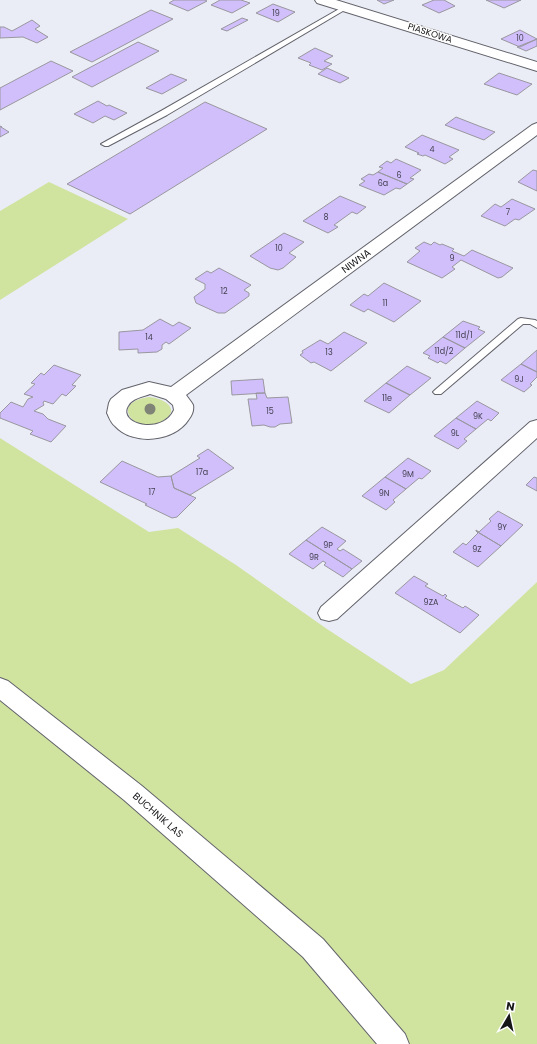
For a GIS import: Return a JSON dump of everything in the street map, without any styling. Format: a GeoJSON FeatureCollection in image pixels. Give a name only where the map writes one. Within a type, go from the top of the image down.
{"type":"FeatureCollection","features":[{"type":"Feature","properties":{"kind":"street","name":"PIASKOWA"},"geometry":{"type":"LineString","coordinates":[[322,0],[346,6],[537,68]]}},
{"type":"Feature","properties":{"kind":"street","name":"NIWNA"},"geometry":{"type":"LineString","coordinates":[[174,394],[537,128]]}},
{"type":"Feature","properties":{"kind":"street"},"geometry":{"type":"LineString","coordinates":[[329,613],[537,427]]}},
{"type":"Feature","properties":{"kind":"street","name":"BUCHNIK LAS"},"geometry":{"type":"LineString","coordinates":[[0,686],[133,793],[313,948],[395,1044]]}},
{"type":"Feature","properties":{"kind":"lane"},"geometry":{"type":"LineString","coordinates":[[105,144],[164,113],[346,6]]}},
{"type":"Feature","properties":{"kind":"lane"},"geometry":{"type":"LineString","coordinates":[[438,392],[521,321],[532,322],[537,325]]}},
{"type":"Feature","properties":{"kind":"green space"},"geometry":{"type":"Polygon","coordinates":[[[49,182],[128,219],[0,300],[0,211],[49,182]]]}},
{"type":"Feature","properties":{"kind":"green space"},"geometry":{"type":"Polygon","coordinates":[[[149,397],[159,399],[168,404],[171,411],[169,416],[164,420],[154,424],[145,425],[136,422],[131,418],[128,412],[130,406],[136,400],[149,397]]]}},
{"type":"Feature","properties":{"kind":"green space"},"geometry":{"type":"Polygon","coordinates":[[[0,438],[149,532],[178,528],[236,565],[327,629],[411,684],[444,670],[537,582],[537,1044],[0,1044],[0,438]]]}},
{"type":"Feature","properties":{"kind":"building"},"geometry":{"type":"Polygon","coordinates":[[[174,0],[207,1],[188,11],[169,3],[174,0]]]}},
{"type":"Feature","properties":{"kind":"building"},"geometry":{"type":"Polygon","coordinates":[[[220,0],[241,0],[250,3],[232,13],[211,5],[220,0]]]}},
{"type":"Feature","properties":{"kind":"building"},"geometry":{"type":"Polygon","coordinates":[[[377,0],[394,0],[384,4],[377,0]]]}},
{"type":"Feature","properties":{"kind":"building"},"geometry":{"type":"Polygon","coordinates":[[[434,0],[444,0],[455,6],[439,13],[422,5],[434,0]]]}},
{"type":"Feature","properties":{"kind":"building"},"geometry":{"type":"Polygon","coordinates":[[[486,0],[521,0],[504,8],[486,0]]]}},
{"type":"Feature","properties":{"kind":"building"},"geometry":{"type":"Polygon","coordinates":[[[273,4],[295,12],[278,22],[256,13],[273,4]]]}},
{"type":"Feature","properties":{"kind":"building"},"geometry":{"type":"Polygon","coordinates":[[[151,10],[173,19],[92,62],[70,52],[151,10]]]}},
{"type":"Feature","properties":{"kind":"building"},"geometry":{"type":"Polygon","coordinates":[[[242,18],[248,20],[227,31],[221,29],[242,18]]]}},
{"type":"Feature","properties":{"kind":"building"},"geometry":{"type":"Polygon","coordinates":[[[32,20],[40,26],[35,29],[48,37],[37,43],[23,37],[0,38],[0,27],[4,27],[12,31],[32,20]]]}},
{"type":"Feature","properties":{"kind":"building"},"geometry":{"type":"Polygon","coordinates":[[[520,30],[537,39],[520,47],[501,39],[520,30]]]}},
{"type":"Feature","properties":{"kind":"building"},"geometry":{"type":"Polygon","coordinates":[[[537,39],[537,46],[526,51],[517,47],[537,39]]]}},
{"type":"Feature","properties":{"kind":"building"},"geometry":{"type":"Polygon","coordinates":[[[138,42],[159,51],[92,87],[72,77],[138,42]]]}},
{"type":"Feature","properties":{"kind":"building"},"geometry":{"type":"Polygon","coordinates":[[[315,48],[333,56],[324,61],[332,64],[322,70],[309,65],[311,63],[298,58],[315,48]]]}},
{"type":"Feature","properties":{"kind":"building"},"geometry":{"type":"Polygon","coordinates":[[[51,61],[73,71],[0,110],[0,88],[51,61]]]}},
{"type":"Feature","properties":{"kind":"building"},"geometry":{"type":"Polygon","coordinates":[[[327,68],[349,78],[340,83],[318,74],[327,68]]]}},
{"type":"Feature","properties":{"kind":"building"},"geometry":{"type":"Polygon","coordinates":[[[499,73],[532,84],[517,95],[484,84],[499,73]]]}},
{"type":"Feature","properties":{"kind":"building"},"geometry":{"type":"Polygon","coordinates":[[[171,74],[187,80],[162,94],[146,88],[171,74]]]}},
{"type":"Feature","properties":{"kind":"building"},"geometry":{"type":"Polygon","coordinates":[[[98,101],[127,113],[114,120],[105,116],[93,123],[74,114],[98,101]]]}},
{"type":"Feature","properties":{"kind":"building"},"geometry":{"type":"Polygon","coordinates":[[[205,102],[267,129],[130,214],[67,184],[205,102]]]}},
{"type":"Feature","properties":{"kind":"building"},"geometry":{"type":"Polygon","coordinates":[[[456,117],[495,132],[484,140],[445,125],[456,117]]]}},
{"type":"Feature","properties":{"kind":"building"},"geometry":{"type":"Polygon","coordinates":[[[0,126],[9,132],[0,137],[0,126]]]}},
{"type":"Feature","properties":{"kind":"building"},"geometry":{"type":"Polygon","coordinates":[[[422,135],[459,150],[449,157],[453,159],[445,164],[425,155],[423,156],[417,154],[419,153],[405,147],[422,135]]]}},
{"type":"Feature","properties":{"kind":"building"},"geometry":{"type":"Polygon","coordinates":[[[396,159],[421,170],[410,178],[414,179],[407,184],[378,172],[383,168],[379,167],[387,161],[391,163],[396,159]]]}},
{"type":"Feature","properties":{"kind":"building"},"geometry":{"type":"Polygon","coordinates":[[[533,170],[537,171],[537,191],[518,182],[533,170]]]}},
{"type":"Feature","properties":{"kind":"building"},"geometry":{"type":"Polygon","coordinates":[[[378,172],[407,184],[400,189],[396,188],[384,195],[359,185],[365,181],[361,179],[369,174],[373,175],[378,172]]]}},
{"type":"Feature","properties":{"kind":"building"},"geometry":{"type":"Polygon","coordinates":[[[340,196],[366,207],[357,214],[352,212],[334,225],[338,227],[328,233],[303,221],[340,196]]]}},
{"type":"Feature","properties":{"kind":"building"},"geometry":{"type":"Polygon","coordinates":[[[512,199],[535,209],[519,220],[515,219],[505,226],[481,216],[495,204],[501,207],[512,199]]]}},
{"type":"Feature","properties":{"kind":"building"},"geometry":{"type":"Polygon","coordinates":[[[284,233],[304,242],[289,253],[296,257],[283,268],[278,270],[270,268],[250,256],[284,233]]]}},
{"type":"Feature","properties":{"kind":"building"},"geometry":{"type":"Polygon","coordinates":[[[424,242],[431,245],[434,242],[440,245],[442,244],[454,249],[452,251],[464,256],[472,250],[513,268],[502,277],[498,278],[461,260],[452,267],[455,269],[442,278],[407,262],[420,251],[415,248],[424,242]]]}},
{"type":"Feature","properties":{"kind":"building"},"geometry":{"type":"Polygon","coordinates":[[[219,268],[251,285],[244,290],[249,293],[249,296],[225,313],[218,313],[196,303],[194,297],[205,289],[205,284],[195,279],[207,271],[211,273],[219,268]]]}},
{"type":"Feature","properties":{"kind":"building"},"geometry":{"type":"Polygon","coordinates":[[[384,283],[421,301],[394,322],[368,309],[364,312],[350,305],[364,294],[368,296],[384,283]]]}},
{"type":"Feature","properties":{"kind":"building"},"geometry":{"type":"Polygon","coordinates":[[[160,319],[173,326],[179,322],[191,328],[169,344],[166,342],[162,345],[162,349],[157,352],[138,353],[138,349],[119,350],[119,332],[143,330],[160,319]]]}},
{"type":"Feature","properties":{"kind":"building"},"geometry":{"type":"Polygon","coordinates":[[[463,321],[480,327],[478,329],[485,332],[465,348],[443,337],[463,321]]]}},
{"type":"Feature","properties":{"kind":"building"},"geometry":{"type":"Polygon","coordinates":[[[344,332],[367,343],[331,371],[314,362],[311,363],[300,355],[303,353],[302,351],[320,340],[328,344],[344,332]]]}},
{"type":"Feature","properties":{"kind":"building"},"geometry":{"type":"Polygon","coordinates":[[[443,337],[465,348],[446,364],[440,361],[438,363],[428,358],[430,356],[423,353],[443,337]]]}},
{"type":"Feature","properties":{"kind":"building"},"geometry":{"type":"Polygon","coordinates":[[[537,350],[537,372],[521,364],[537,350]]]}},
{"type":"Feature","properties":{"kind":"building"},"geometry":{"type":"Polygon","coordinates":[[[521,364],[537,372],[537,377],[530,384],[532,385],[524,392],[501,380],[521,364]]]}},
{"type":"Feature","properties":{"kind":"building"},"geometry":{"type":"Polygon","coordinates":[[[54,365],[81,375],[72,385],[76,386],[66,396],[62,394],[53,404],[44,401],[44,405],[34,411],[43,414],[48,419],[66,426],[51,442],[30,434],[33,431],[0,418],[0,413],[11,402],[23,407],[28,399],[33,397],[24,394],[35,384],[31,383],[41,373],[44,375],[54,365]]]}},
{"type":"Feature","properties":{"kind":"building"},"geometry":{"type":"Polygon","coordinates":[[[407,366],[431,378],[410,395],[386,383],[407,366]]]}},
{"type":"Feature","properties":{"kind":"building"},"geometry":{"type":"Polygon","coordinates":[[[263,379],[265,393],[232,395],[231,381],[263,379]]]}},
{"type":"Feature","properties":{"kind":"building"},"geometry":{"type":"Polygon","coordinates":[[[386,383],[410,395],[389,413],[364,401],[386,383]]]}},
{"type":"Feature","properties":{"kind":"building"},"geometry":{"type":"Polygon","coordinates":[[[256,393],[265,393],[267,398],[288,397],[292,423],[280,424],[275,427],[264,425],[252,426],[248,399],[257,399],[256,393]]]}},
{"type":"Feature","properties":{"kind":"building"},"geometry":{"type":"Polygon","coordinates":[[[477,401],[499,413],[491,421],[488,419],[476,429],[456,418],[477,401]]]}},
{"type":"Feature","properties":{"kind":"building"},"geometry":{"type":"Polygon","coordinates":[[[456,418],[476,429],[464,439],[467,441],[458,449],[434,436],[456,418]]]}},
{"type":"Feature","properties":{"kind":"building"},"geometry":{"type":"Polygon","coordinates":[[[208,449],[234,468],[190,495],[174,488],[171,476],[200,458],[197,456],[208,449]]]}},
{"type":"Feature","properties":{"kind":"building"},"geometry":{"type":"Polygon","coordinates":[[[408,458],[431,471],[422,479],[419,478],[406,489],[385,477],[408,458]]]}},
{"type":"Feature","properties":{"kind":"building"},"geometry":{"type":"Polygon","coordinates":[[[122,461],[158,477],[171,476],[174,488],[196,498],[177,517],[172,518],[145,505],[147,504],[100,482],[122,461]]]}},
{"type":"Feature","properties":{"kind":"building"},"geometry":{"type":"Polygon","coordinates":[[[385,477],[406,489],[393,500],[395,502],[386,510],[362,496],[385,477]]]}},
{"type":"Feature","properties":{"kind":"building"},"geometry":{"type":"Polygon","coordinates":[[[534,477],[537,478],[537,491],[526,485],[534,477]]]}},
{"type":"Feature","properties":{"kind":"building"},"geometry":{"type":"Polygon","coordinates":[[[498,511],[523,525],[501,546],[476,531],[479,532],[491,521],[489,519],[498,511]]]}},
{"type":"Feature","properties":{"kind":"building"},"geometry":{"type":"Polygon","coordinates":[[[322,527],[346,541],[337,549],[340,551],[343,549],[362,561],[352,569],[306,540],[322,527]]]}},
{"type":"Feature","properties":{"kind":"building"},"geometry":{"type":"Polygon","coordinates":[[[476,531],[501,546],[478,567],[453,552],[463,543],[466,545],[478,533],[476,531]]]}},
{"type":"Feature","properties":{"kind":"building"},"geometry":{"type":"Polygon","coordinates":[[[306,540],[352,569],[343,577],[324,565],[326,563],[323,561],[313,569],[289,554],[306,540]]]}},
{"type":"Feature","properties":{"kind":"building"},"geometry":{"type":"Polygon","coordinates":[[[414,576],[428,584],[425,586],[443,596],[445,594],[447,596],[445,598],[463,608],[465,606],[479,615],[460,633],[395,593],[414,576]]]}}]}
